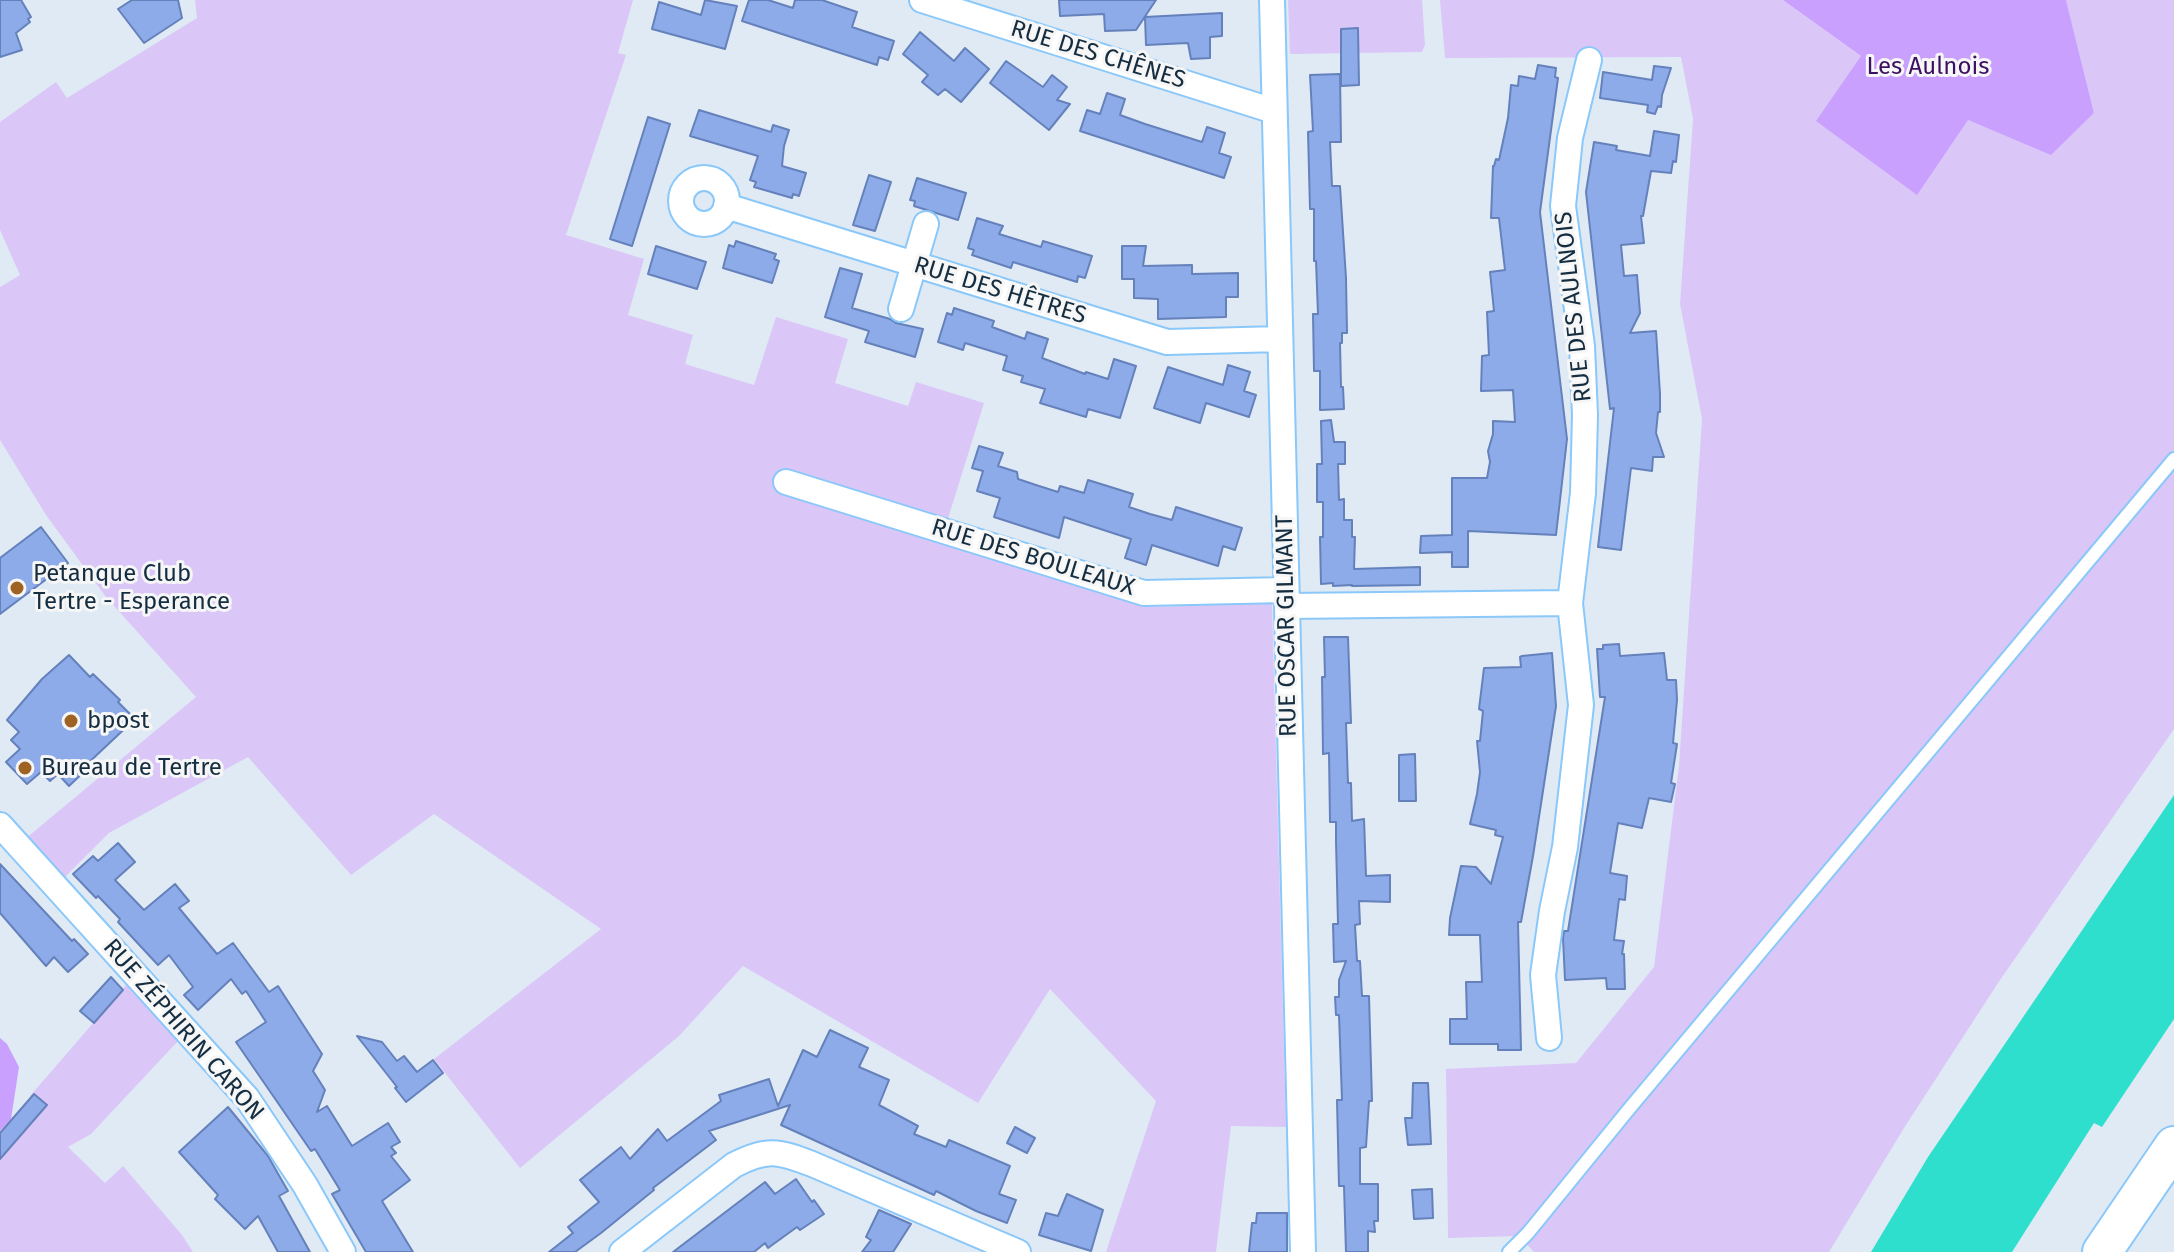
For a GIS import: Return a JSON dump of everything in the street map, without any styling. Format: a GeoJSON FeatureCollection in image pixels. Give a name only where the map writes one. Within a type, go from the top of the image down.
{"type":"FeatureCollection","features":[{"type":"Feature","properties":{"kind":"main road"},"geometry":{"type":"LineString","coordinates":[[2102,1252],[2174,1146]]}},
{"type":"Feature","properties":{"kind":"street","name":"RUE DES CHÊNES"},"geometry":{"type":"LineString","coordinates":[[922,0],[1274,111]]}},
{"type":"Feature","properties":{"kind":"street","name":"RUE OSCAR GILMANT"},"geometry":{"type":"LineString","coordinates":[[1272,0],[1303,1252]]}},
{"type":"Feature","properties":{"kind":"street","name":"RUE DES AULNOIS"},"geometry":{"type":"LineString","coordinates":[[1549,1038],[1543,975],[1565,847],[1581,705],[1570,603],[1583,493],[1585,415],[1582,346],[1563,206],[1570,138],[1589,60]]}},
{"type":"Feature","properties":{"kind":"street","name":"RUE DES HÊTRES"},"geometry":{"type":"LineString","coordinates":[[726,206],[1167,342],[1280,339]]}},
{"type":"Feature","properties":{"kind":"street"},"geometry":{"type":"LineString","coordinates":[[901,309],[926,224]]}},
{"type":"Feature","properties":{"kind":"street","name":"RUE DES BOULEAUX"},"geometry":{"type":"LineString","coordinates":[[786,482],[1144,593],[1286,598]]}},
{"type":"Feature","properties":{"kind":"street"},"geometry":{"type":"LineString","coordinates":[[1286,598],[1570,603]]}},
{"type":"Feature","properties":{"kind":"street","name":"RUE ZÉPHIRIN CARON"},"geometry":{"type":"LineString","coordinates":[[0,825],[247,1098],[284,1152],[343,1252]]}},
{"type":"Feature","properties":{"kind":"street"},"geometry":{"type":"LineString","coordinates":[[622,1252],[734,1165],[754,1155],[773,1152],[802,1160],[1018,1252]]}},
{"type":"Feature","properties":{"kind":"lane"},"geometry":{"type":"LineString","coordinates":[[1509,1252],[2174,459]]}},
{"type":"Feature","properties":{"kind":"shaded area"},"geometry":{"type":"Polygon","coordinates":[[[195,0],[633,0],[618,53],[626,55],[566,235],[644,259],[628,315],[693,335],[685,364],[754,385],[776,317],[848,339],[835,383],[908,406],[916,382],[984,403],[941,541],[1152,607],[1272,603],[1286,1127],[1231,1126],[1216,1252],[1106,1252],[1156,1101],[1050,989],[978,1103],[743,966],[679,1036],[520,1168],[434,1059],[601,929],[434,814],[351,875],[248,757],[109,833],[62,880],[25,839],[196,697],[106,597],[46,515],[0,440],[0,287],[20,275],[0,230],[0,122],[56,82],[67,98],[197,18],[195,0]]]}},
{"type":"Feature","properties":{"kind":"shaded area"},"geometry":{"type":"Polygon","coordinates":[[[1288,0],[1422,0],[1425,45],[1422,52],[1290,54],[1288,0]]]}},
{"type":"Feature","properties":{"kind":"shaded area"},"geometry":{"type":"Polygon","coordinates":[[[1440,0],[1783,0],[1861,56],[1968,120],[2051,154],[2094,113],[2066,0],[2174,0],[2174,729],[1998,983],[1904,1128],[1829,1252],[1534,1252],[1519,1236],[1448,1238],[1446,1069],[1576,1063],[1654,967],[1679,766],[1702,419],[1680,304],[1693,119],[1681,57],[1445,58],[1440,0]]]}},
{"type":"Feature","properties":{"kind":"shaded area"},"geometry":{"type":"Polygon","coordinates":[[[2174,795],[2174,1019],[2102,1127],[2094,1123],[2012,1252],[1871,1252],[1928,1157],[2174,795]]]}},
{"type":"Feature","properties":{"kind":"shaded area"},"geometry":{"type":"Polygon","coordinates":[[[126,985],[178,1041],[91,1134],[68,1147],[105,1183],[123,1166],[193,1252],[0,1252],[0,1158],[43,1107],[30,1096],[126,985]]]}},
{"type":"Feature","properties":{"kind":"green space","name":"Les Aulnois"},"geometry":{"type":"Polygon","coordinates":[[[1783,0],[2066,0],[2094,113],[2051,155],[1968,120],[1917,195],[1816,121],[1861,56],[1783,0]]]}},
{"type":"Feature","properties":{"kind":"green space"},"geometry":{"type":"Polygon","coordinates":[[[0,1038],[7,1044],[19,1067],[11,1119],[0,1131],[0,1038]]]}},
{"type":"Feature","properties":{"kind":"building"},"geometry":{"type":"Polygon","coordinates":[[[0,0],[21,0],[31,17],[28,19],[30,22],[16,33],[22,50],[0,57],[0,0]]]}},
{"type":"Feature","properties":{"kind":"building"},"geometry":{"type":"Polygon","coordinates":[[[132,0],[178,0],[182,18],[144,43],[118,9],[132,0]]]}},
{"type":"Feature","properties":{"kind":"building"},"geometry":{"type":"Polygon","coordinates":[[[705,0],[737,6],[725,49],[652,29],[659,2],[701,15],[705,0]]]}},
{"type":"Feature","properties":{"kind":"building"},"geometry":{"type":"Polygon","coordinates":[[[749,0],[768,0],[793,8],[795,0],[822,0],[857,12],[852,27],[894,41],[888,60],[879,57],[877,65],[742,21],[749,0]]]}},
{"type":"Feature","properties":{"kind":"building"},"geometry":{"type":"Polygon","coordinates":[[[1059,0],[1156,0],[1136,30],[1105,31],[1104,14],[1060,16],[1059,0]]]}},
{"type":"Feature","properties":{"kind":"building"},"geometry":{"type":"Polygon","coordinates":[[[1222,13],[1222,36],[1210,37],[1210,58],[1191,59],[1188,43],[1146,45],[1145,17],[1222,13]]]}},
{"type":"Feature","properties":{"kind":"building"},"geometry":{"type":"Polygon","coordinates":[[[1358,28],[1359,85],[1341,86],[1341,29],[1358,28]]]}},
{"type":"Feature","properties":{"kind":"building"},"geometry":{"type":"Polygon","coordinates":[[[920,32],[954,61],[965,48],[989,69],[961,102],[945,89],[938,95],[922,82],[928,75],[903,54],[920,32]]]}},
{"type":"Feature","properties":{"kind":"building"},"geometry":{"type":"Polygon","coordinates":[[[1006,61],[1043,87],[1052,75],[1067,87],[1057,100],[1070,104],[1049,130],[990,83],[1006,61]]]}},
{"type":"Feature","properties":{"kind":"building"},"geometry":{"type":"Polygon","coordinates":[[[1538,65],[1556,68],[1555,77],[1558,78],[1540,212],[1567,439],[1556,535],[1468,531],[1468,567],[1452,567],[1452,552],[1420,553],[1421,536],[1452,535],[1452,478],[1487,478],[1493,421],[1515,422],[1513,390],[1481,391],[1482,356],[1489,355],[1487,312],[1494,311],[1490,272],[1505,270],[1499,218],[1491,218],[1493,166],[1496,159],[1499,160],[1511,85],[1518,86],[1519,76],[1535,79],[1538,65]]]}},
{"type":"Feature","properties":{"kind":"building"},"geometry":{"type":"Polygon","coordinates":[[[1654,66],[1671,68],[1661,107],[1658,106],[1655,114],[1647,112],[1648,105],[1600,98],[1603,72],[1652,80],[1654,66]]]}},
{"type":"Feature","properties":{"kind":"building"},"geometry":{"type":"Polygon","coordinates":[[[1340,74],[1341,142],[1330,142],[1332,186],[1340,186],[1346,278],[1347,333],[1342,333],[1340,343],[1344,409],[1320,410],[1320,371],[1314,371],[1313,314],[1318,314],[1314,209],[1310,209],[1308,132],[1313,131],[1310,75],[1340,74]]]}},
{"type":"Feature","properties":{"kind":"building"},"geometry":{"type":"Polygon","coordinates":[[[1107,93],[1125,99],[1120,115],[1145,124],[1202,142],[1207,127],[1225,133],[1219,153],[1231,157],[1224,178],[1080,131],[1087,110],[1100,114],[1107,93]]]}},
{"type":"Feature","properties":{"kind":"building"},"geometry":{"type":"Polygon","coordinates":[[[699,110],[771,132],[773,125],[789,130],[782,166],[806,173],[799,196],[793,194],[792,198],[754,187],[756,182],[750,180],[758,156],[690,136],[699,110]]]}},
{"type":"Feature","properties":{"kind":"building"},"geometry":{"type":"Polygon","coordinates":[[[648,117],[670,124],[632,246],[610,239],[648,117]]]}},
{"type":"Feature","properties":{"kind":"building"},"geometry":{"type":"Polygon","coordinates":[[[1654,131],[1679,135],[1676,162],[1673,161],[1671,173],[1651,171],[1641,216],[1644,243],[1621,245],[1624,276],[1637,275],[1640,313],[1630,333],[1656,331],[1660,412],[1656,433],[1664,457],[1653,457],[1652,471],[1631,468],[1621,550],[1598,547],[1614,408],[1610,409],[1586,192],[1594,142],[1617,146],[1616,150],[1650,156],[1654,131]]]}},
{"type":"Feature","properties":{"kind":"building"},"geometry":{"type":"Polygon","coordinates":[[[869,175],[891,182],[875,231],[853,225],[869,175]]]}},
{"type":"Feature","properties":{"kind":"building"},"geometry":{"type":"Polygon","coordinates":[[[917,178],[966,193],[958,220],[914,206],[915,201],[910,200],[917,178]]]}},
{"type":"Feature","properties":{"kind":"building"},"geometry":{"type":"Polygon","coordinates":[[[977,218],[1003,226],[999,234],[1041,247],[1043,241],[1092,256],[1085,278],[1078,276],[1077,282],[1013,262],[1011,268],[972,255],[974,250],[968,248],[977,218]]]}},
{"type":"Feature","properties":{"kind":"building"},"geometry":{"type":"Polygon","coordinates":[[[736,241],[776,254],[774,259],[779,261],[772,283],[723,268],[729,245],[734,247],[736,241]]]}},
{"type":"Feature","properties":{"kind":"building"},"geometry":{"type":"Polygon","coordinates":[[[656,246],[706,262],[697,289],[648,274],[656,246]]]}},
{"type":"Feature","properties":{"kind":"building"},"geometry":{"type":"Polygon","coordinates":[[[1122,246],[1146,246],[1143,266],[1192,265],[1192,274],[1238,273],[1238,297],[1226,297],[1226,317],[1158,319],[1158,299],[1134,298],[1134,279],[1122,279],[1122,246]]]}},
{"type":"Feature","properties":{"kind":"building"},"geometry":{"type":"Polygon","coordinates":[[[840,268],[862,274],[852,308],[923,329],[915,357],[865,342],[869,331],[825,317],[840,268]]]}},
{"type":"Feature","properties":{"kind":"building"},"geometry":{"type":"Polygon","coordinates":[[[954,308],[994,321],[992,327],[1025,339],[1027,332],[1048,339],[1042,358],[1085,374],[1108,379],[1114,359],[1136,366],[1120,418],[1088,409],[1086,417],[1040,403],[1045,389],[1021,382],[1023,376],[1003,370],[1007,356],[965,343],[963,350],[938,342],[947,313],[952,315],[954,308]]]}},
{"type":"Feature","properties":{"kind":"building"},"geometry":{"type":"Polygon","coordinates":[[[1228,365],[1250,372],[1244,391],[1256,395],[1249,417],[1206,403],[1200,423],[1154,408],[1168,367],[1223,385],[1228,365]]]}},
{"type":"Feature","properties":{"kind":"building"},"geometry":{"type":"Polygon","coordinates":[[[1331,420],[1334,442],[1345,442],[1345,464],[1338,464],[1339,500],[1344,499],[1344,520],[1352,520],[1354,569],[1420,567],[1420,585],[1321,584],[1323,502],[1317,502],[1317,464],[1322,464],[1321,421],[1331,420]]]}},
{"type":"Feature","properties":{"kind":"building"},"geometry":{"type":"Polygon","coordinates":[[[979,446],[1003,453],[998,466],[1017,472],[1018,479],[1058,492],[1060,486],[1084,493],[1088,480],[1133,494],[1129,507],[1150,514],[1172,520],[1176,507],[1242,528],[1235,550],[1223,546],[1218,566],[1152,545],[1146,565],[1125,558],[1131,539],[1064,517],[1059,538],[994,517],[1000,498],[977,491],[983,471],[972,468],[979,446]]]}},
{"type":"Feature","properties":{"kind":"building","name":"Petanque Club Tertre - Esperance"},"geometry":{"type":"Polygon","coordinates":[[[41,527],[68,563],[0,614],[0,558],[41,527]]]}},
{"type":"Feature","properties":{"kind":"building"},"geometry":{"type":"Polygon","coordinates":[[[1324,637],[1348,637],[1351,723],[1346,723],[1348,783],[1351,783],[1352,821],[1364,819],[1366,876],[1390,875],[1390,902],[1359,901],[1360,924],[1355,925],[1362,996],[1369,996],[1372,1101],[1369,1101],[1366,1147],[1360,1148],[1360,1184],[1378,1184],[1378,1221],[1374,1221],[1375,1232],[1368,1231],[1368,1252],[1346,1252],[1344,1186],[1339,1186],[1337,1100],[1342,1100],[1339,1015],[1336,1015],[1335,997],[1339,997],[1339,980],[1346,961],[1334,962],[1333,924],[1338,924],[1336,822],[1330,822],[1329,753],[1323,754],[1324,637]]]}},
{"type":"Feature","properties":{"kind":"building"},"geometry":{"type":"Polygon","coordinates":[[[1619,644],[1620,656],[1664,653],[1667,680],[1676,680],[1673,743],[1677,744],[1671,802],[1649,798],[1642,828],[1618,823],[1610,873],[1627,876],[1625,900],[1619,899],[1614,940],[1624,941],[1625,989],[1607,989],[1606,978],[1565,980],[1563,938],[1564,931],[1568,931],[1605,697],[1600,697],[1597,649],[1603,649],[1603,645],[1619,644]]]}},
{"type":"Feature","properties":{"kind":"building"},"geometry":{"type":"Polygon","coordinates":[[[1552,653],[1556,706],[1533,856],[1521,922],[1518,922],[1521,1050],[1498,1050],[1498,1044],[1450,1044],[1450,1019],[1467,1019],[1466,982],[1482,982],[1480,935],[1449,935],[1461,866],[1476,867],[1491,884],[1503,837],[1495,835],[1496,830],[1470,824],[1480,772],[1477,741],[1480,741],[1483,711],[1479,709],[1484,668],[1521,667],[1522,656],[1552,653]]]}},
{"type":"Feature","properties":{"kind":"building","name":"bpost"},"geometry":{"type":"Polygon","coordinates":[[[69,655],[90,677],[93,674],[120,700],[118,702],[135,719],[84,767],[87,769],[69,786],[58,774],[50,781],[41,772],[27,784],[6,762],[20,749],[11,740],[19,732],[7,720],[42,679],[69,655]]]}},
{"type":"Feature","properties":{"kind":"building"},"geometry":{"type":"Polygon","coordinates":[[[1415,754],[1416,801],[1399,801],[1399,755],[1415,754]]]}},
{"type":"Feature","properties":{"kind":"building"},"geometry":{"type":"Polygon","coordinates":[[[118,843],[135,862],[115,880],[144,910],[175,884],[189,901],[179,908],[217,954],[233,943],[269,992],[278,986],[322,1054],[313,1071],[325,1090],[317,1112],[327,1106],[352,1146],[388,1123],[400,1142],[391,1147],[396,1153],[391,1156],[410,1180],[382,1201],[413,1252],[366,1252],[332,1194],[340,1190],[315,1149],[311,1151],[236,1042],[266,1022],[246,991],[242,994],[231,979],[198,1010],[184,995],[193,987],[169,955],[158,965],[118,922],[120,919],[73,874],[93,856],[98,861],[118,843]]]}},
{"type":"Feature","properties":{"kind":"building"},"geometry":{"type":"Polygon","coordinates":[[[0,864],[88,954],[68,972],[54,957],[46,966],[0,913],[0,864]]]}},
{"type":"Feature","properties":{"kind":"building"},"geometry":{"type":"Polygon","coordinates":[[[111,977],[123,990],[94,1023],[80,1011],[111,977]]]}},
{"type":"Feature","properties":{"kind":"building"},"geometry":{"type":"Polygon","coordinates":[[[830,1030],[868,1048],[859,1067],[889,1080],[879,1105],[918,1126],[914,1134],[946,1147],[949,1140],[1010,1166],[999,1194],[1016,1200],[1007,1223],[936,1191],[934,1195],[781,1125],[790,1105],[709,1131],[716,1140],[601,1233],[575,1252],[549,1252],[573,1233],[568,1227],[599,1202],[580,1180],[621,1147],[630,1159],[658,1129],[667,1141],[721,1101],[719,1095],[769,1079],[778,1106],[803,1050],[817,1057],[830,1030]]]}},
{"type":"Feature","properties":{"kind":"building"},"geometry":{"type":"Polygon","coordinates":[[[357,1036],[382,1042],[397,1061],[404,1056],[417,1072],[433,1060],[443,1073],[406,1102],[357,1036]]]}},
{"type":"Feature","properties":{"kind":"building"},"geometry":{"type":"Polygon","coordinates":[[[1413,1083],[1428,1083],[1431,1144],[1408,1145],[1405,1118],[1412,1118],[1413,1083]]]}},
{"type":"Feature","properties":{"kind":"building"},"geometry":{"type":"Polygon","coordinates":[[[34,1094],[47,1105],[0,1159],[0,1133],[34,1094]]]}},
{"type":"Feature","properties":{"kind":"building"},"geometry":{"type":"Polygon","coordinates":[[[228,1107],[268,1156],[288,1191],[279,1196],[310,1252],[278,1252],[258,1216],[245,1229],[215,1199],[218,1195],[179,1152],[228,1107]]]}},
{"type":"Feature","properties":{"kind":"building"},"geometry":{"type":"Polygon","coordinates":[[[1015,1127],[1035,1138],[1027,1153],[1007,1143],[1015,1127]]]}},
{"type":"Feature","properties":{"kind":"building"},"geometry":{"type":"Polygon","coordinates":[[[796,1179],[824,1214],[800,1230],[797,1227],[768,1248],[765,1243],[754,1252],[673,1252],[765,1182],[775,1194],[796,1179]]]}},
{"type":"Feature","properties":{"kind":"building"},"geometry":{"type":"Polygon","coordinates":[[[1432,1189],[1433,1218],[1414,1219],[1412,1190],[1432,1189]]]}},
{"type":"Feature","properties":{"kind":"building"},"geometry":{"type":"Polygon","coordinates":[[[1067,1194],[1103,1210],[1091,1251],[1039,1235],[1046,1213],[1058,1216],[1067,1194]]]}},
{"type":"Feature","properties":{"kind":"building"},"geometry":{"type":"Polygon","coordinates":[[[879,1210],[911,1224],[893,1252],[862,1252],[871,1240],[866,1237],[879,1210]]]}},
{"type":"Feature","properties":{"kind":"building"},"geometry":{"type":"Polygon","coordinates":[[[1257,1213],[1287,1213],[1287,1252],[1249,1252],[1252,1223],[1256,1223],[1257,1213]]]}},
{"type":"Feature","properties":{"kind":"place","name":"Petanque Club Tertre - Esperance"},"geometry":{"type":"Point","coordinates":[17,588]}},
{"type":"Feature","properties":{"kind":"place","name":"bpost"},"geometry":{"type":"Point","coordinates":[71,721]}},
{"type":"Feature","properties":{"kind":"place","name":"Bureau de Tertre"},"geometry":{"type":"Point","coordinates":[25,768]}}]}
